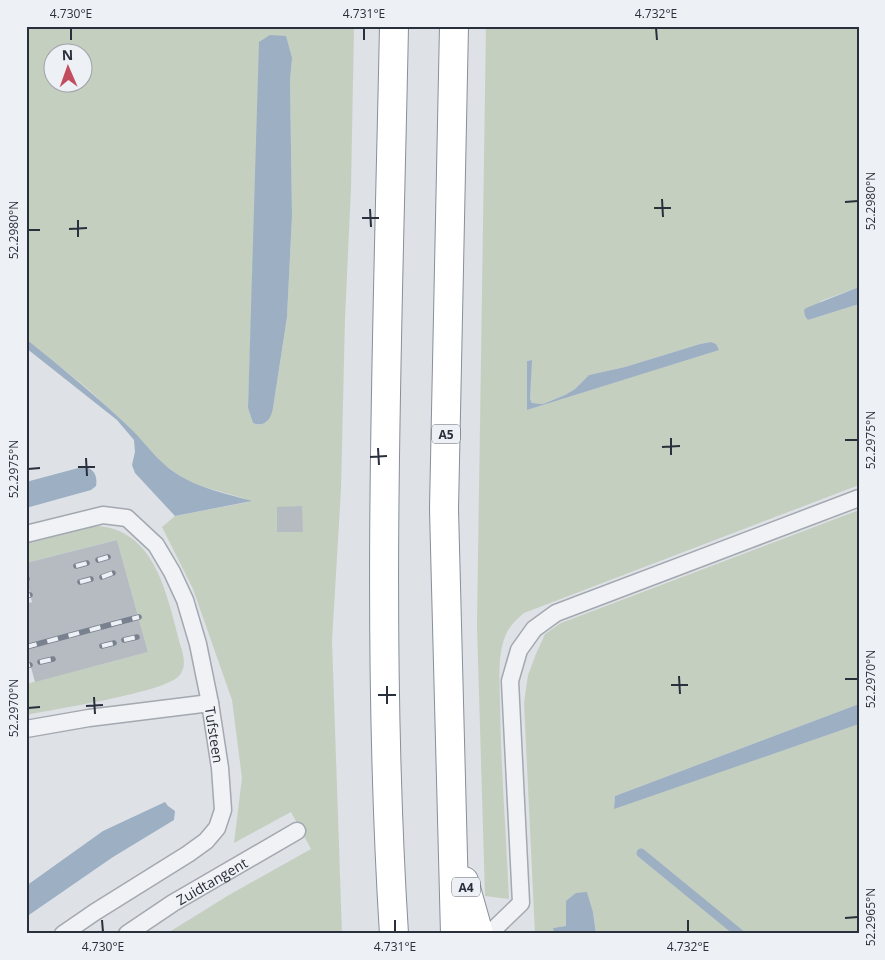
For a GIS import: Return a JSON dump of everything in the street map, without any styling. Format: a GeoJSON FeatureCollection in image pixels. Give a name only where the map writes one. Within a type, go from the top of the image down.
{"type":"FeatureCollection","features":[{"type":"Feature","properties":{"kind":"highway"},"geometry":{"type":"LineString","coordinates":[[394,26],[385,519],[388,834],[394,934]]}},
{"type":"Feature","properties":{"kind":"highway","name":"A5"},"geometry":{"type":"LineString","coordinates":[[454,26],[444,509],[455,934]]}},
{"type":"Feature","properties":{"kind":"highway","name":"A4"},"geometry":{"type":"LineString","coordinates":[[453,841],[479,934]]}},
{"type":"Feature","properties":{"kind":"lane"},"geometry":{"type":"LineString","coordinates":[[489,934],[521,903],[510,681],[519,650],[534,629],[556,613],[859,498]]}},
{"type":"Feature","properties":{"kind":"lane"},"geometry":{"type":"LineString","coordinates":[[26,534],[103,516],[127,518],[156,545],[172,572],[185,600],[198,644],[210,703]]}},
{"type":"Feature","properties":{"kind":"lane","name":"Tufsteen"},"geometry":{"type":"LineString","coordinates":[[26,729],[89,718],[210,703],[220,768],[223,810],[217,828],[206,841],[63,934]]}},
{"type":"Feature","properties":{"kind":"lane","name":"Zuidtangent"},"geometry":{"type":"LineString","coordinates":[[127,934],[173,903],[297,832]]}},
{"type":"Feature","properties":{"kind":"green space"},"geometry":{"type":"Polygon","coordinates":[[[26,26],[354,26],[351,188],[345,318],[341,489],[332,641],[342,934],[166,934],[229,895],[311,849],[291,812],[234,843],[242,778],[232,700],[193,589],[162,527],[175,516],[249,502],[243,498],[197,485],[179,476],[162,463],[130,428],[89,390],[26,339],[26,26]],[[292,58],[254,237],[248,408],[253,423],[259,425],[267,422],[273,408],[287,317],[292,216],[290,81],[292,58]]]}},
{"type":"Feature","properties":{"kind":"green space"},"geometry":{"type":"Polygon","coordinates":[[[486,26],[859,26],[859,287],[821,301],[808,320],[859,304],[859,485],[524,613],[513,624],[502,645],[500,670],[501,753],[509,899],[485,896],[477,625],[486,26]],[[711,342],[700,344],[625,367],[589,375],[575,389],[543,404],[532,403],[530,399],[531,360],[527,361],[527,410],[718,350],[716,344],[711,342]]]}},
{"type":"Feature","properties":{"kind":"green space"},"geometry":{"type":"Polygon","coordinates":[[[859,510],[859,704],[615,796],[614,808],[859,724],[859,934],[596,934],[593,912],[587,892],[566,926],[553,928],[554,934],[535,934],[524,703],[528,675],[545,634],[561,623],[859,510]]]}},
{"type":"Feature","properties":{"kind":"green space"},"geometry":{"type":"Polygon","coordinates":[[[97,526],[118,531],[134,540],[158,572],[172,611],[183,653],[183,670],[179,676],[169,682],[152,688],[107,700],[26,715],[26,684],[148,652],[117,540],[26,563],[26,543],[77,529],[97,526]]]}},
{"type":"Feature","properties":{"kind":"water"},"geometry":{"type":"Polygon","coordinates":[[[270,35],[286,36],[292,58],[290,81],[292,216],[287,317],[273,408],[267,422],[257,424],[253,423],[248,408],[259,42],[270,35]]]}},
{"type":"Feature","properties":{"kind":"water"},"geometry":{"type":"Polygon","coordinates":[[[859,287],[859,304],[808,320],[805,316],[804,310],[806,308],[859,287]]]}},
{"type":"Feature","properties":{"kind":"water"},"geometry":{"type":"Polygon","coordinates":[[[26,339],[116,415],[172,471],[215,491],[252,501],[175,516],[135,473],[132,465],[135,452],[134,440],[117,420],[26,348],[26,339]]]}},
{"type":"Feature","properties":{"kind":"water"},"geometry":{"type":"Polygon","coordinates":[[[711,342],[716,344],[719,350],[527,410],[527,361],[532,360],[530,399],[532,403],[543,404],[575,389],[589,375],[625,367],[711,342]]]}},
{"type":"Feature","properties":{"kind":"water"},"geometry":{"type":"Polygon","coordinates":[[[82,467],[89,468],[94,472],[96,486],[91,490],[26,508],[26,482],[82,467]]]}},
{"type":"Feature","properties":{"kind":"water"},"geometry":{"type":"Polygon","coordinates":[[[859,704],[859,724],[614,809],[615,796],[859,704]]]}},
{"type":"Feature","properties":{"kind":"water"},"geometry":{"type":"Polygon","coordinates":[[[165,802],[175,811],[174,820],[113,857],[26,917],[26,886],[103,831],[165,802]]]}},
{"type":"Feature","properties":{"kind":"water"},"geometry":{"type":"Polygon","coordinates":[[[587,892],[593,912],[596,934],[554,934],[553,928],[566,926],[566,901],[576,893],[587,892]]]}},
{"type":"Feature","properties":{"kind":"building"},"geometry":{"type":"Polygon","coordinates":[[[302,506],[303,532],[277,532],[277,507],[302,506]]]}},
{"type":"Feature","properties":{"kind":"building"},"geometry":{"type":"Polygon","coordinates":[[[117,540],[148,652],[35,682],[26,649],[26,604],[32,602],[26,577],[26,563],[117,540]]]}},
{"type":"Feature","properties":{"kind":"waterway"},"geometry":{"type":"LineString","coordinates":[[641,853],[740,934]]}},
{"type":"Feature","properties":{"kind":"railway"},"geometry":{"type":"LineString","coordinates":[[98,560],[108,557]]}},
{"type":"Feature","properties":{"kind":"railway"},"geometry":{"type":"LineString","coordinates":[[76,566],[87,563]]}},
{"type":"Feature","properties":{"kind":"railway"},"geometry":{"type":"LineString","coordinates":[[102,577],[113,573]]}},
{"type":"Feature","properties":{"kind":"railway"},"geometry":{"type":"LineString","coordinates":[[80,582],[91,579]]}},
{"type":"Feature","properties":{"kind":"railway"},"geometry":{"type":"LineString","coordinates":[[26,596],[30,595]]}},
{"type":"Feature","properties":{"kind":"railway"},"geometry":{"type":"LineString","coordinates":[[26,647],[139,617]]}},
{"type":"Feature","properties":{"kind":"railway"},"geometry":{"type":"LineString","coordinates":[[124,640],[137,637]]}},
{"type":"Feature","properties":{"kind":"railway"},"geometry":{"type":"LineString","coordinates":[[102,646],[114,643]]}},
{"type":"Feature","properties":{"kind":"railway"},"geometry":{"type":"LineString","coordinates":[[40,662],[53,659]]}},
{"type":"Feature","properties":{"kind":"railway"},"geometry":{"type":"LineString","coordinates":[[26,666],[30,665]]}}]}
